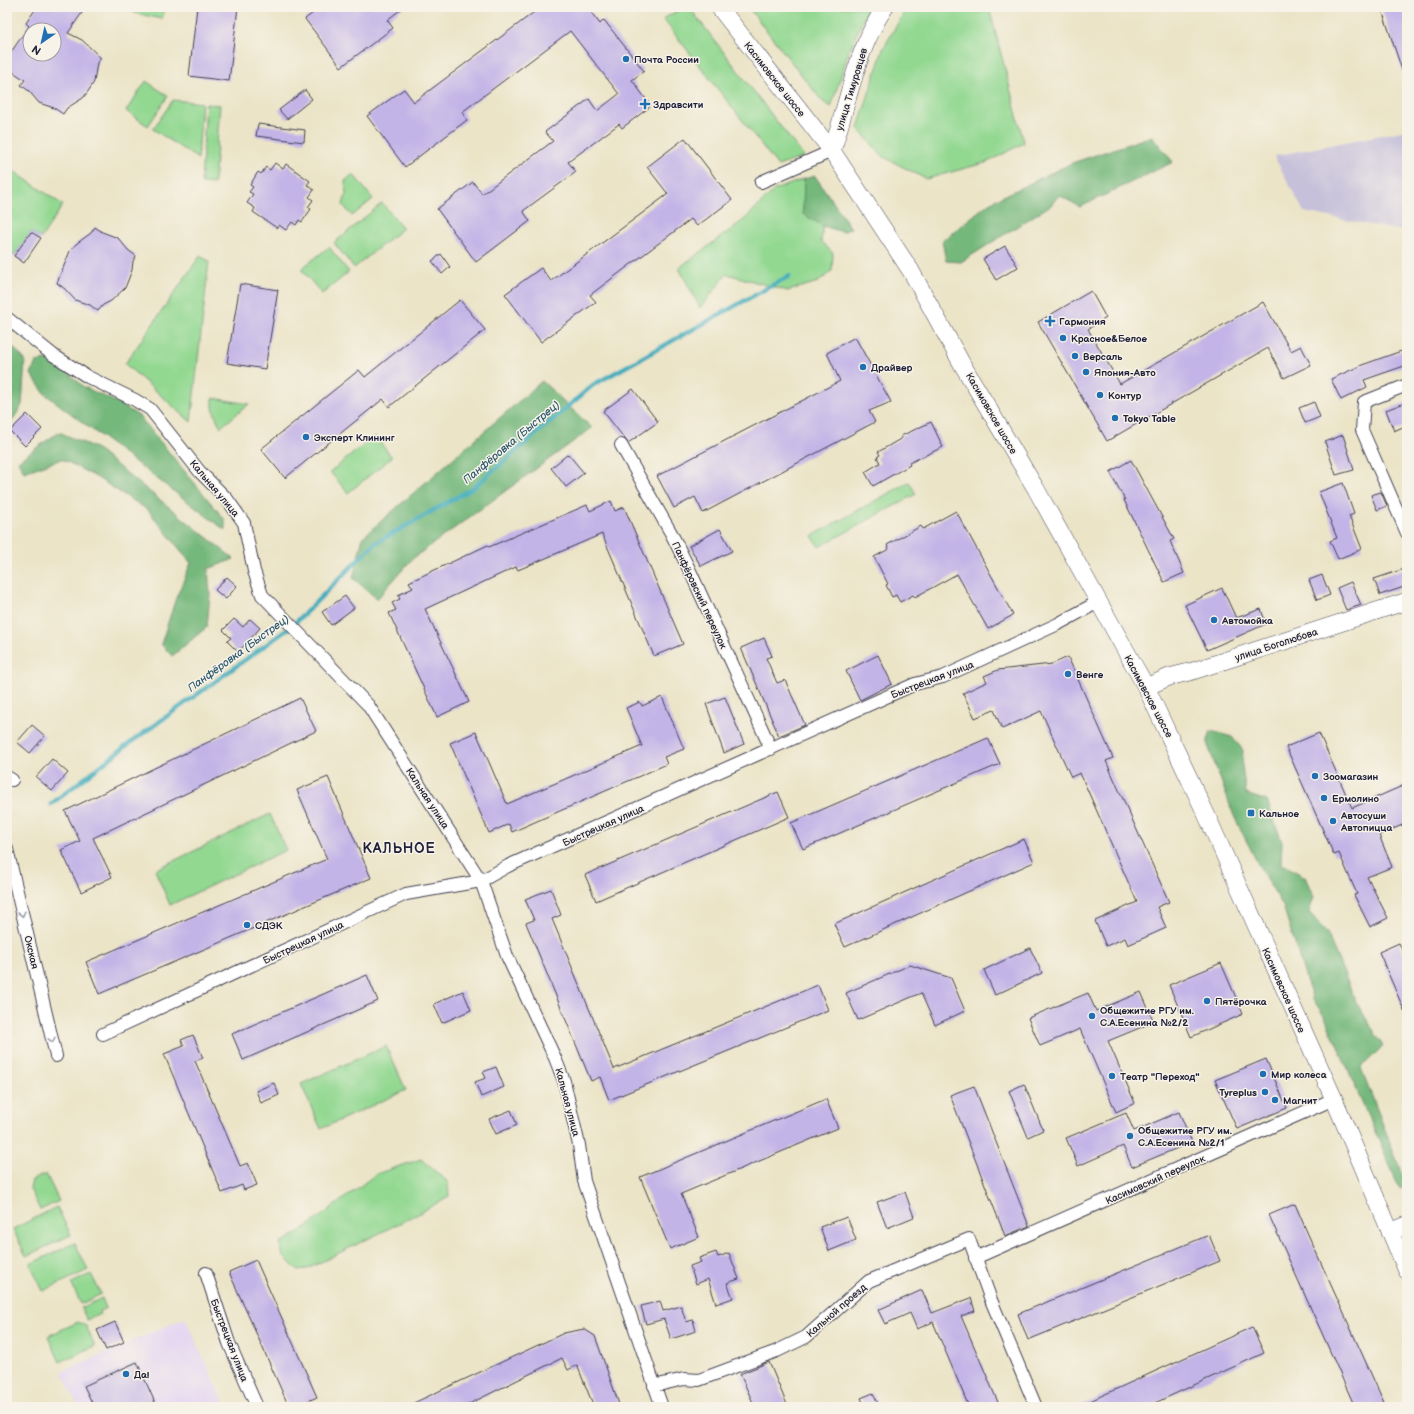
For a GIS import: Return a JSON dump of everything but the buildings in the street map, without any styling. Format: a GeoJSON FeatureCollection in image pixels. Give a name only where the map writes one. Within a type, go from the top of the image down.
{"type":"FeatureCollection","features":[{"type":"Feature","properties":{"kind":"main road","name":"Касимовское шоссе"},"geometry":{"type":"LineString","coordinates":[[719,7],[832,151],[911,271],[1146,687],[1203,807],[1334,1099],[1407,1271]]}},
{"type":"Feature","properties":{"kind":"main road","name":"улица Тимуровцев"},"geometry":{"type":"LineString","coordinates":[[832,151],[860,56],[876,20],[885,7]]}},
{"type":"Feature","properties":{"kind":"main road","name":"улица Боголюбова"},"geometry":{"type":"LineString","coordinates":[[1146,687],[1169,677],[1193,671],[1407,601]]}},
{"type":"Feature","properties":{"kind":"main road"},"geometry":{"type":"LineString","coordinates":[[1390,1232],[1407,1225]]}},
{"type":"Feature","properties":{"kind":"street"},"geometry":{"type":"LineString","coordinates":[[761,182],[832,151]]}},
{"type":"Feature","properties":{"kind":"street","name":"Кальная улица"},"geometry":{"type":"LineString","coordinates":[[7,318],[53,355],[88,377],[150,409],[200,472],[227,500],[244,523],[254,571],[262,595],[368,705],[481,881],[507,956],[555,1058],[564,1081],[579,1145],[584,1181],[662,1407]]}},
{"type":"Feature","properties":{"kind":"street"},"geometry":{"type":"LineString","coordinates":[[1407,385],[1364,402],[1362,430],[1407,532]]}},
{"type":"Feature","properties":{"kind":"street","name":"Панфёровский переулок"},"geometry":{"type":"LineString","coordinates":[[621,445],[671,533],[691,573],[771,749]]}},
{"type":"Feature","properties":{"kind":"street","name":"Быстрецкая улица"},"geometry":{"type":"LineString","coordinates":[[103,1034],[406,894],[481,881],[508,866],[914,684],[943,677],[1058,624],[1098,602]]}},
{"type":"Feature","properties":{"kind":"street","name":"Окская"},"geometry":{"type":"LineString","coordinates":[[7,849],[56,1056]]}},
{"type":"Feature","properties":{"kind":"street","name":"Касимовский переулок"},"geometry":{"type":"LineString","coordinates":[[975,1258],[1334,1099]]}},
{"type":"Feature","properties":{"kind":"street","name":"Кальной проезд"},"geometry":{"type":"LineString","coordinates":[[654,1386],[684,1379],[699,1380],[777,1351],[806,1337],[869,1281],[969,1239],[975,1258]]}},
{"type":"Feature","properties":{"kind":"street"},"geometry":{"type":"LineString","coordinates":[[975,1258],[1036,1407]]}},
{"type":"Feature","properties":{"kind":"street","name":"Быстрецкая улица"},"geometry":{"type":"LineString","coordinates":[[206,1273],[229,1343],[257,1407]]}},
{"type":"Feature","properties":{"kind":"shaded area"},"geometry":{"type":"Polygon","coordinates":[[[1407,130],[1407,232],[1304,212],[1274,156],[1407,130]]]}},
{"type":"Feature","properties":{"kind":"shaded area"},"geometry":{"type":"Polygon","coordinates":[[[185,1318],[226,1407],[78,1407],[62,1372],[185,1318]]]}},
{"type":"Feature","properties":{"kind":"green space"},"geometry":{"type":"Polygon","coordinates":[[[135,7],[164,7],[162,19],[134,13],[135,7]]]}},
{"type":"Feature","properties":{"kind":"green space"},"geometry":{"type":"Polygon","coordinates":[[[684,7],[689,7],[804,157],[778,166],[663,19],[684,7]]]}},
{"type":"Feature","properties":{"kind":"green space"},"geometry":{"type":"Polygon","coordinates":[[[748,7],[869,7],[849,51],[831,107],[822,101],[748,7]]]}},
{"type":"Feature","properties":{"kind":"green space"},"geometry":{"type":"Polygon","coordinates":[[[907,7],[989,7],[1024,143],[988,162],[926,179],[882,156],[858,128],[883,49],[907,7]]]}},
{"type":"Feature","properties":{"kind":"green space"},"geometry":{"type":"Polygon","coordinates":[[[146,81],[168,96],[148,126],[126,111],[146,81]]]}},
{"type":"Feature","properties":{"kind":"green space"},"geometry":{"type":"Polygon","coordinates":[[[173,100],[202,103],[198,159],[153,129],[173,100]]]}},
{"type":"Feature","properties":{"kind":"green space"},"geometry":{"type":"Polygon","coordinates":[[[206,104],[220,105],[214,184],[201,183],[206,104]]]}},
{"type":"Feature","properties":{"kind":"green space"},"geometry":{"type":"Polygon","coordinates":[[[1152,136],[1173,162],[1080,207],[1059,195],[1051,205],[961,262],[946,261],[942,241],[989,203],[1072,163],[1152,136]]]}},
{"type":"Feature","properties":{"kind":"green space"},"geometry":{"type":"Polygon","coordinates":[[[12,170],[63,205],[41,238],[31,232],[14,256],[7,251],[7,178],[12,170]]]}},
{"type":"Feature","properties":{"kind":"green space"},"geometry":{"type":"Polygon","coordinates":[[[353,174],[373,199],[352,216],[343,205],[346,194],[345,181],[353,174]]]}},
{"type":"Feature","properties":{"kind":"green space"},"geometry":{"type":"Polygon","coordinates":[[[815,176],[851,228],[843,232],[823,226],[803,214],[804,179],[815,176]]]}},
{"type":"Feature","properties":{"kind":"green space"},"geometry":{"type":"Polygon","coordinates":[[[804,179],[803,213],[823,226],[821,241],[833,253],[832,271],[818,282],[788,291],[727,274],[700,308],[679,268],[745,219],[774,190],[804,179]]]}},
{"type":"Feature","properties":{"kind":"green space"},"geometry":{"type":"Polygon","coordinates":[[[382,203],[403,228],[354,268],[334,243],[382,203]]]}},
{"type":"Feature","properties":{"kind":"green space"},"geometry":{"type":"Polygon","coordinates":[[[329,247],[349,272],[322,294],[301,269],[329,247]]]}},
{"type":"Feature","properties":{"kind":"green space"},"geometry":{"type":"Polygon","coordinates":[[[200,256],[209,261],[191,422],[125,364],[200,256]]]}},
{"type":"Feature","properties":{"kind":"green space"},"geometry":{"type":"Polygon","coordinates":[[[7,341],[25,360],[22,405],[7,429],[7,394],[11,386],[7,381],[7,341]]]}},
{"type":"Feature","properties":{"kind":"green space"},"geometry":{"type":"Polygon","coordinates":[[[47,360],[65,370],[84,387],[118,403],[139,416],[225,520],[225,530],[45,394],[31,374],[36,362],[47,360]]]}},
{"type":"Feature","properties":{"kind":"green space"},"geometry":{"type":"Polygon","coordinates":[[[542,381],[592,428],[412,559],[377,599],[353,578],[363,537],[542,381]]]}},
{"type":"Feature","properties":{"kind":"green space"},"geometry":{"type":"Polygon","coordinates":[[[213,398],[249,404],[221,427],[214,413],[213,398]]]}},
{"type":"Feature","properties":{"kind":"green space"},"geometry":{"type":"Polygon","coordinates":[[[59,432],[95,448],[234,559],[208,569],[210,594],[207,627],[172,656],[161,644],[176,598],[191,563],[148,510],[96,477],[62,459],[24,472],[18,461],[59,432]]]}},
{"type":"Feature","properties":{"kind":"green space"},"geometry":{"type":"Polygon","coordinates":[[[375,436],[392,457],[348,493],[330,472],[375,436]]]}},
{"type":"Feature","properties":{"kind":"green space"},"geometry":{"type":"Polygon","coordinates":[[[909,482],[916,494],[819,547],[812,536],[909,482]]]}},
{"type":"Feature","properties":{"kind":"green space"},"geometry":{"type":"Polygon","coordinates":[[[1211,731],[1232,737],[1243,750],[1242,766],[1246,794],[1267,801],[1282,842],[1281,863],[1305,877],[1314,897],[1309,912],[1327,933],[1356,1002],[1383,1046],[1361,1068],[1406,1184],[1400,1189],[1325,1017],[1312,998],[1283,906],[1259,866],[1234,816],[1207,743],[1211,731]]]}},
{"type":"Feature","properties":{"kind":"green space"},"geometry":{"type":"Polygon","coordinates":[[[270,814],[286,850],[170,905],[155,870],[270,814]]]}},
{"type":"Feature","properties":{"kind":"green space"},"geometry":{"type":"Polygon","coordinates":[[[386,1046],[406,1090],[321,1129],[301,1084],[386,1046]]]}},
{"type":"Feature","properties":{"kind":"green space"},"geometry":{"type":"Polygon","coordinates":[[[421,1159],[448,1182],[449,1196],[418,1214],[307,1269],[297,1270],[283,1256],[280,1244],[308,1226],[376,1174],[421,1159]]]}},
{"type":"Feature","properties":{"kind":"green space"},"geometry":{"type":"Polygon","coordinates":[[[46,1174],[59,1201],[40,1210],[30,1189],[32,1180],[46,1174]]]}},
{"type":"Feature","properties":{"kind":"green space"},"geometry":{"type":"Polygon","coordinates":[[[57,1207],[71,1235],[26,1256],[13,1229],[57,1207]]]}},
{"type":"Feature","properties":{"kind":"green space"},"geometry":{"type":"Polygon","coordinates":[[[75,1243],[88,1270],[43,1291],[30,1264],[75,1243]]]}},
{"type":"Feature","properties":{"kind":"green space"},"geometry":{"type":"Polygon","coordinates":[[[91,1274],[101,1294],[81,1304],[71,1283],[91,1274]]]}},
{"type":"Feature","properties":{"kind":"green space"},"geometry":{"type":"Polygon","coordinates":[[[102,1298],[106,1308],[99,1311],[100,1314],[87,1320],[81,1308],[102,1298]]]}},
{"type":"Feature","properties":{"kind":"green space"},"geometry":{"type":"Polygon","coordinates":[[[78,1322],[86,1326],[95,1346],[60,1362],[48,1336],[78,1322]]]}},
{"type":"Feature","properties":{"kind":"waterway","name":"Панфёровка (Быстрец)"},"geometry":{"type":"LineString","coordinates":[[51,804],[134,740],[292,626],[374,544],[473,488],[593,385],[789,276]]}},
{"type":"Feature","properties":{"kind":"place","name":"Почта России"},"geometry":{"type":"Point","coordinates":[626,59]}},
{"type":"Feature","properties":{"kind":"place","name":"Здравсити"},"geometry":{"type":"Point","coordinates":[645,104]}},
{"type":"Feature","properties":{"kind":"place","name":"Гармония"},"geometry":{"type":"Point","coordinates":[1050,321]}},
{"type":"Feature","properties":{"kind":"place","name":"Красное&Белое"},"geometry":{"type":"Point","coordinates":[1063,338]}},
{"type":"Feature","properties":{"kind":"place","name":"Версаль"},"geometry":{"type":"Point","coordinates":[1075,356]}},
{"type":"Feature","properties":{"kind":"place","name":"Драйвер"},"geometry":{"type":"Point","coordinates":[863,367]}},
{"type":"Feature","properties":{"kind":"place","name":"Япония-Авто"},"geometry":{"type":"Point","coordinates":[1086,372]}},
{"type":"Feature","properties":{"kind":"place","name":"Контур"},"geometry":{"type":"Point","coordinates":[1100,395]}},
{"type":"Feature","properties":{"kind":"place","name":"Tokyo Table"},"geometry":{"type":"Point","coordinates":[1115,418]}},
{"type":"Feature","properties":{"kind":"place","name":"Эксперт Клининг"},"geometry":{"type":"Point","coordinates":[306,437]}},
{"type":"Feature","properties":{"kind":"place","name":"Автомойка"},"geometry":{"type":"Point","coordinates":[1214,620]}},
{"type":"Feature","properties":{"kind":"place","name":"Венге"},"geometry":{"type":"Point","coordinates":[1068,674]}},
{"type":"Feature","properties":{"kind":"place","name":"Зоомагазин"},"geometry":{"type":"Point","coordinates":[1315,776]}},
{"type":"Feature","properties":{"kind":"place","name":"Ермолино"},"geometry":{"type":"Point","coordinates":[1324,798]}},
{"type":"Feature","properties":{"kind":"place","name":"Кальное"},"geometry":{"type":"Point","coordinates":[1251,813]}},
{"type":"Feature","properties":{"kind":"place","name":"Автосуши Автопицца"},"geometry":{"type":"Point","coordinates":[1333,821]}},
{"type":"Feature","properties":{"kind":"place","name":"СДЭК"},"geometry":{"type":"Point","coordinates":[247,925]}},
{"type":"Feature","properties":{"kind":"place","name":"Пятёрочка"},"geometry":{"type":"Point","coordinates":[1207,1001]}},
{"type":"Feature","properties":{"kind":"place","name":"Общежитие РГУ им. С.А.Есенина №2/2"},"geometry":{"type":"Point","coordinates":[1092,1016]}},
{"type":"Feature","properties":{"kind":"place","name":"Мир колеса"},"geometry":{"type":"Point","coordinates":[1263,1074]}},
{"type":"Feature","properties":{"kind":"place","name":"Театр \"Переход\""},"geometry":{"type":"Point","coordinates":[1112,1076]}},
{"type":"Feature","properties":{"kind":"place","name":"Tyreplus"},"geometry":{"type":"Point","coordinates":[1265,1092]}},
{"type":"Feature","properties":{"kind":"place","name":"Магнит"},"geometry":{"type":"Point","coordinates":[1275,1100]}},
{"type":"Feature","properties":{"kind":"place","name":"Общежитие РГУ им. С.А.Есенина №2/1"},"geometry":{"type":"Point","coordinates":[1130,1136]}},
{"type":"Feature","properties":{"kind":"place","name":"Да!"},"geometry":{"type":"Point","coordinates":[126,1374]}},
{"type":"Feature","properties":{"kind":"district","name":"КАЛЬНОЕ"},"geometry":{"type":"Point","coordinates":[399,848]}}]}
